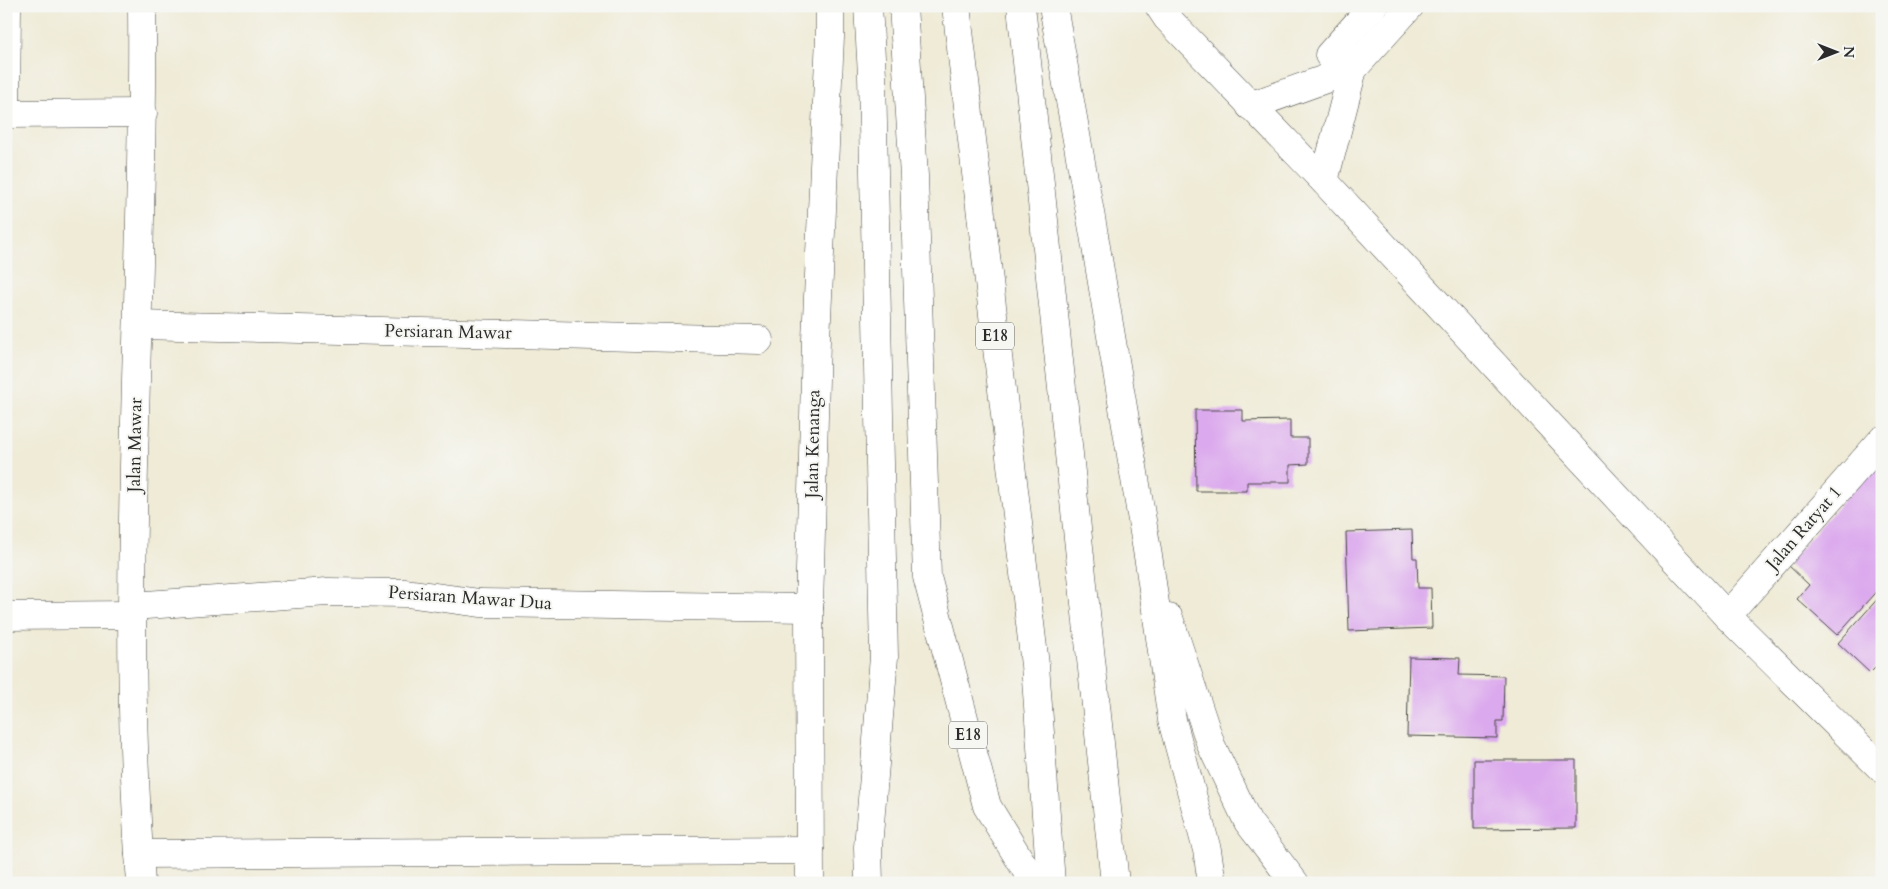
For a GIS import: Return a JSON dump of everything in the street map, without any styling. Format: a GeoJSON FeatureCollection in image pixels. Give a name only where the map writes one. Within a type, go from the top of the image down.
{"type":"FeatureCollection","features":[{"type":"Feature","properties":{"kind":"main road"},"geometry":{"type":"LineString","coordinates":[[7,6],[6,114],[143,113]]}},
{"type":"Feature","properties":{"kind":"main road","name":"Jalan Mawar"},"geometry":{"type":"LineString","coordinates":[[141,883],[131,611],[143,113],[142,6]]}},
{"type":"Feature","properties":{"kind":"main road","name":"Jalan Kenanga"},"geometry":{"type":"LineString","coordinates":[[810,883],[809,608],[815,350],[830,6]]}},
{"type":"Feature","properties":{"kind":"main road"},"geometry":{"type":"LineString","coordinates":[[868,6],[872,95],[884,657],[868,847],[869,883]]}},
{"type":"Feature","properties":{"kind":"main road","name":"E18"},"geometry":{"type":"LineString","coordinates":[[903,6],[914,176],[927,577],[987,806],[1034,883]]}},
{"type":"Feature","properties":{"kind":"main road","name":"E18"},"geometry":{"type":"LineString","coordinates":[[956,6],[1034,665],[1051,883]]}},
{"type":"Feature","properties":{"kind":"main road"},"geometry":{"type":"LineString","coordinates":[[1021,6],[1115,883]]}},
{"type":"Feature","properties":{"kind":"main road"},"geometry":{"type":"LineString","coordinates":[[1053,6],[1149,562],[1172,720],[1207,850],[1212,883]]}},
{"type":"Feature","properties":{"kind":"main road"},"geometry":{"type":"LineString","coordinates":[[1159,6],[1167,18],[1324,181],[1727,616],[1878,757]]}},
{"type":"Feature","properties":{"kind":"main road"},"geometry":{"type":"LineString","coordinates":[[1329,55],[1373,6]]}},
{"type":"Feature","properties":{"kind":"main road"},"geometry":{"type":"LineString","coordinates":[[1324,181],[1353,69],[1410,6]]}},
{"type":"Feature","properties":{"kind":"main road"},"geometry":{"type":"LineString","coordinates":[[1250,106],[1353,69]]}},
{"type":"Feature","properties":{"kind":"main road","name":"Persiaran Mawar"},"geometry":{"type":"LineString","coordinates":[[138,325],[759,340]]}},
{"type":"Feature","properties":{"kind":"main road","name":"Jalan Ratyat 1"},"geometry":{"type":"LineString","coordinates":[[1727,616],[1882,440]]}},
{"type":"Feature","properties":{"kind":"main road"},"geometry":{"type":"LineString","coordinates":[[1149,562],[1186,664],[1211,744],[1248,822],[1296,883]]}},
{"type":"Feature","properties":{"kind":"main road","name":"Persiaran Mawar Dua"},"geometry":{"type":"LineString","coordinates":[[6,616],[131,611],[327,592],[406,593],[480,603],[809,608]]}},
{"type":"Feature","properties":{"kind":"main road"},"geometry":{"type":"LineString","coordinates":[[139,854],[810,850]]}},
{"type":"Feature","properties":{"kind":"building"},"geometry":{"type":"Polygon","coordinates":[[[1195,410],[1243,410],[1243,421],[1290,420],[1290,438],[1308,438],[1308,464],[1290,465],[1290,482],[1247,482],[1247,491],[1196,491],[1195,410]]]}},
{"type":"Feature","properties":{"kind":"building"},"geometry":{"type":"Polygon","coordinates":[[[1882,457],[1882,585],[1837,635],[1797,599],[1809,585],[1787,564],[1882,457]]]}},
{"type":"Feature","properties":{"kind":"building"},"geometry":{"type":"Polygon","coordinates":[[[1412,530],[1413,558],[1417,558],[1418,588],[1431,588],[1432,628],[1349,631],[1346,532],[1412,530]]]}},
{"type":"Feature","properties":{"kind":"building"},"geometry":{"type":"Polygon","coordinates":[[[1882,594],[1882,672],[1876,667],[1870,673],[1838,643],[1882,594]]]}},
{"type":"Feature","properties":{"kind":"building"},"geometry":{"type":"Polygon","coordinates":[[[1409,657],[1460,658],[1459,675],[1504,676],[1503,721],[1497,721],[1497,738],[1407,736],[1409,657]]]}},
{"type":"Feature","properties":{"kind":"building"},"geometry":{"type":"Polygon","coordinates":[[[1474,760],[1576,760],[1576,828],[1474,829],[1474,760]]]}}]}
